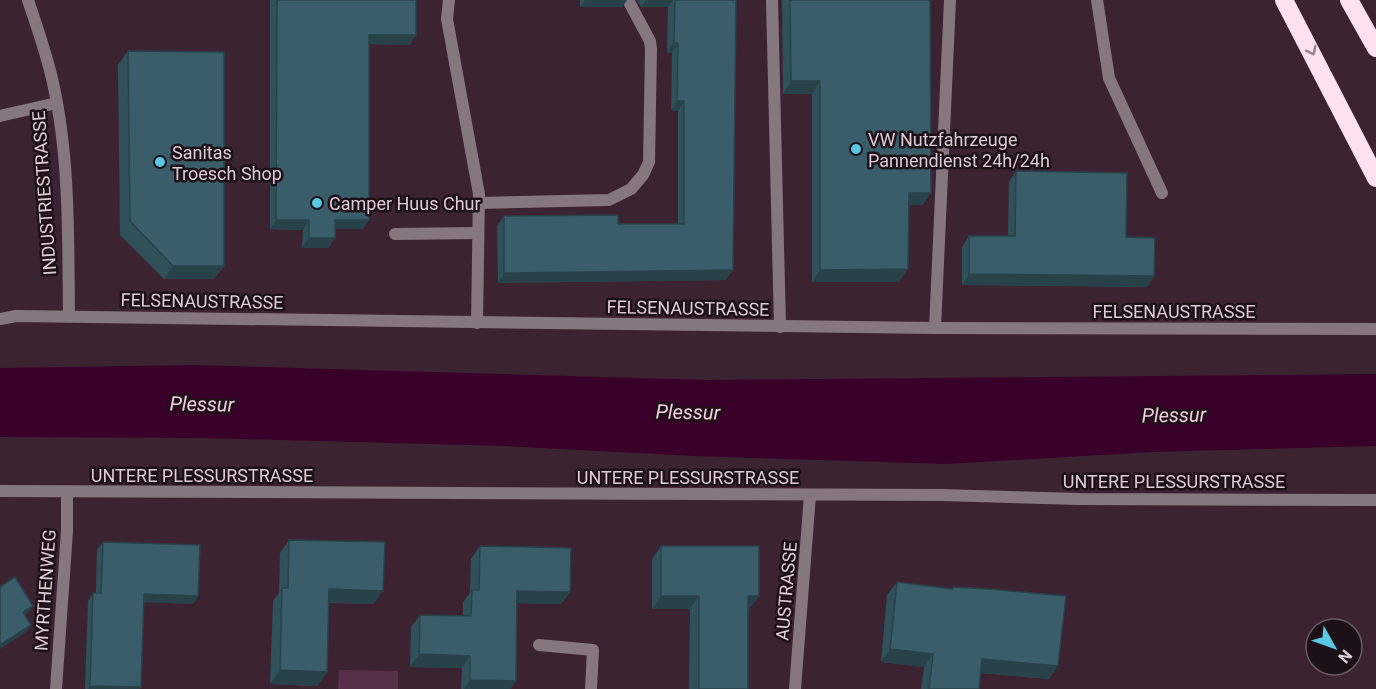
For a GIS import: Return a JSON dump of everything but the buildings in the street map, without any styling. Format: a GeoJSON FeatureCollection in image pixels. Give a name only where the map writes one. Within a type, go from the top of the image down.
{"type":"FeatureCollection","features":[{"type":"Feature","properties":{"kind":"highway"},"geometry":{"type":"LineString","coordinates":[[1284,0],[1376,178]]}},
{"type":"Feature","properties":{"kind":"highway"},"geometry":{"type":"LineString","coordinates":[[1348,0],[1376,48]]}},
{"type":"Feature","properties":{"kind":"street","name":"INDUSTRIESTRASSE"},"geometry":{"type":"LineString","coordinates":[[28,0],[57,103],[62,140],[67,220],[69,316]]}},
{"type":"Feature","properties":{"kind":"street"},"geometry":{"type":"LineString","coordinates":[[448,0],[447,19],[479,203],[477,323]]}},
{"type":"Feature","properties":{"kind":"street"},"geometry":{"type":"LineString","coordinates":[[479,203],[609,200],[631,189],[644,175],[649,162],[651,49],[650,41],[628,0]]}},
{"type":"Feature","properties":{"kind":"street"},"geometry":{"type":"LineString","coordinates":[[772,0],[780,327]]}},
{"type":"Feature","properties":{"kind":"street"},"geometry":{"type":"LineString","coordinates":[[935,328],[950,0]]}},
{"type":"Feature","properties":{"kind":"street"},"geometry":{"type":"LineString","coordinates":[[1097,0],[1109,78],[1162,193]]}},
{"type":"Feature","properties":{"kind":"street"},"geometry":{"type":"LineString","coordinates":[[0,116],[57,103]]}},
{"type":"Feature","properties":{"kind":"street"},"geometry":{"type":"LineString","coordinates":[[395,234],[478,233]]}},
{"type":"Feature","properties":{"kind":"street","name":"FELSENAUSTRASSE"},"geometry":{"type":"LineString","coordinates":[[0,319],[16,316],[69,316],[780,327],[1376,329]]}},
{"type":"Feature","properties":{"kind":"street","name":"UNTERE PLESSURSTRASSE"},"geometry":{"type":"LineString","coordinates":[[0,491],[1376,500]]}},
{"type":"Feature","properties":{"kind":"street","name":"MYRTHENWEG"},"geometry":{"type":"LineString","coordinates":[[56,689],[67,531],[67,492]]}},
{"type":"Feature","properties":{"kind":"street","name":"AUSTRASSE"},"geometry":{"type":"LineString","coordinates":[[795,689],[810,495]]}},
{"type":"Feature","properties":{"kind":"street"},"geometry":{"type":"LineString","coordinates":[[539,645],[593,650],[591,689]]}},
{"type":"Feature","properties":{"kind":"shaded area"},"geometry":{"type":"Polygon","coordinates":[[[339,670],[398,671],[398,689],[338,689],[339,670]]]}},
{"type":"Feature","properties":{"kind":"water","name":"Plessur"},"geometry":{"type":"Polygon","coordinates":[[[193,365],[707,380],[1376,374],[1376,446],[1152,452],[947,464],[694,456],[504,446],[203,438],[0,437],[0,368],[193,365]]]}},
{"type":"Feature","properties":{"kind":"place","name":"VW Nutzfahrzeuge Pannendienst 24h/24h"},"geometry":{"type":"Point","coordinates":[856,149]}},
{"type":"Feature","properties":{"kind":"place","name":"Sanitas Troesch Shop"},"geometry":{"type":"Point","coordinates":[160,162]}},
{"type":"Feature","properties":{"kind":"place","name":"Camper Huus Chur"},"geometry":{"type":"Point","coordinates":[317,203]}}]}
